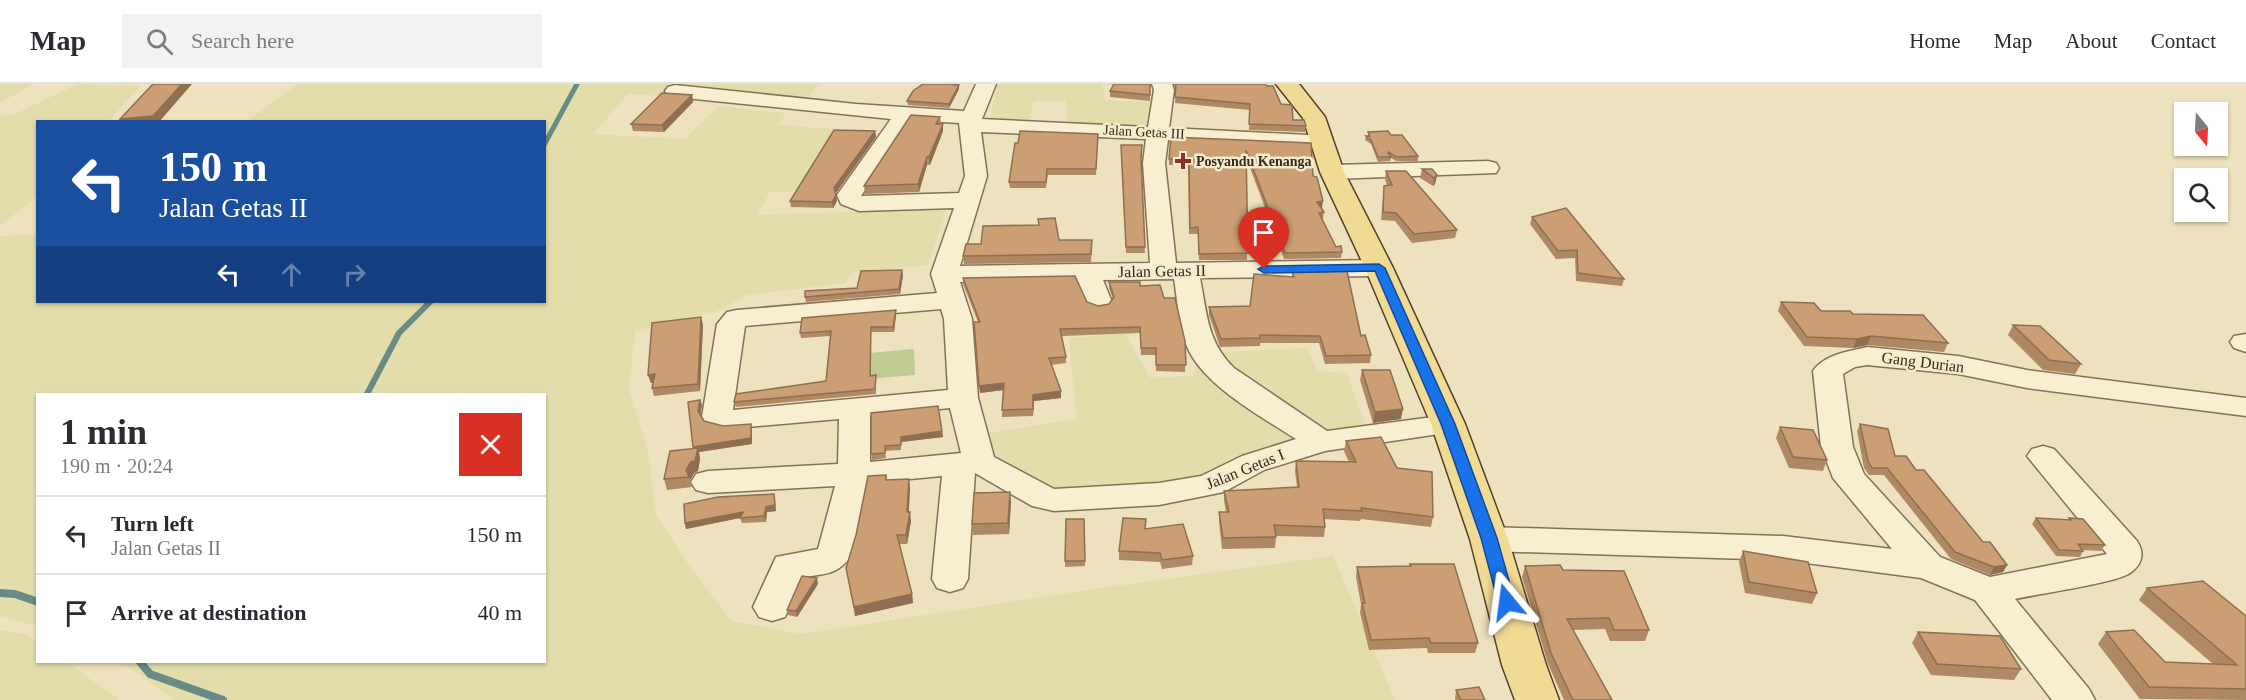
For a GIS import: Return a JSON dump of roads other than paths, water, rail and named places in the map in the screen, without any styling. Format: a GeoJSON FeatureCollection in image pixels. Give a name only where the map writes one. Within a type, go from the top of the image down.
{"type":"FeatureCollection","features":[{"type":"Feature","properties":{"kind":"main road"},"geometry":{"type":"LineString","coordinates":[[1287,84],[1310,110],[1332,172],[1379,268],[1448,424],[1489,538],[1524,664],[1537,700]]}},
{"type":"Feature","properties":{"kind":"street"},"geometry":{"type":"LineString","coordinates":[[809,106],[827,84]]}},
{"type":"Feature","properties":{"kind":"street"},"geometry":{"type":"LineString","coordinates":[[950,579],[969,463],[958,319],[949,287],[968,200],[976,176],[971,121],[986,84]]}},
{"type":"Feature","properties":{"kind":"street"},"geometry":{"type":"LineString","coordinates":[[1162,84],[1159,133],[1154,162],[1175,271],[1204,354],[1218,371],[1322,442]]}},
{"type":"Feature","properties":{"kind":"street","name":"Jalan Getas III"},"geometry":{"type":"LineString","coordinates":[[675,91],[971,121],[1320,141]]}},
{"type":"Feature","properties":{"kind":"street"},"geometry":{"type":"LineString","coordinates":[[905,113],[849,195],[849,199],[859,204],[968,200]]}},
{"type":"Feature","properties":{"kind":"street"},"geometry":{"type":"LineString","coordinates":[[1332,172],[1488,168]]}},
{"type":"Feature","properties":{"kind":"street","name":"Jalan Getas II"},"geometry":{"type":"LineString","coordinates":[[855,407],[724,420],[717,417],[732,321],[745,316],[831,312],[949,287],[1087,272],[1379,268]]}},
{"type":"Feature","properties":{"kind":"street"},"geometry":{"type":"LineString","coordinates":[[1087,272],[1099,302]]}},
{"type":"Feature","properties":{"kind":"street","name":"Gang Durian"},"geometry":{"type":"LineString","coordinates":[[1927,566],[1849,478],[1836,447],[1828,371],[1845,361],[1868,356],[1958,365],[2027,379],[2246,407]]}},
{"type":"Feature","properties":{"kind":"street"},"geometry":{"type":"LineString","coordinates":[[772,607],[789,566],[827,561],[834,554],[854,474],[855,407],[963,398]]}},
{"type":"Feature","properties":{"kind":"street","name":"Jalan Getas I"},"geometry":{"type":"LineString","coordinates":[[969,463],[1044,498],[1054,500],[1159,494],[1212,484],[1253,463],[1322,442],[1448,424]]}},
{"type":"Feature","properties":{"kind":"street"},"geometry":{"type":"LineString","coordinates":[[1988,591],[2116,566],[2124,559],[2124,550],[2043,456]]}},
{"type":"Feature","properties":{"kind":"street"},"geometry":{"type":"LineString","coordinates":[[708,482],[854,474],[969,463]]}},
{"type":"Feature","properties":{"kind":"street","name":"Gang Durian"},"geometry":{"type":"LineString","coordinates":[[1489,538],[1783,548],[1927,566],[1988,591],[2075,700]]}},
{"type":"Feature","properties":{"kind":"waterway"},"geometry":{"type":"LineString","coordinates":[[546,141],[577,84]]}},
{"type":"Feature","properties":{"kind":"waterway"},"geometry":{"type":"LineString","coordinates":[[368,393],[399,333],[429,303]]}},
{"type":"Feature","properties":{"kind":"waterway"},"geometry":{"type":"LineString","coordinates":[[0,593],[15,594],[36,601]]}},
{"type":"Feature","properties":{"kind":"waterway"},"geometry":{"type":"LineString","coordinates":[[141,663],[150,674],[223,700]]}},
{"type":"Feature","properties":{"kind":"place","name":"Posyandu Kenanga"},"geometry":{"type":"Point","coordinates":[1183,161]}}]}
